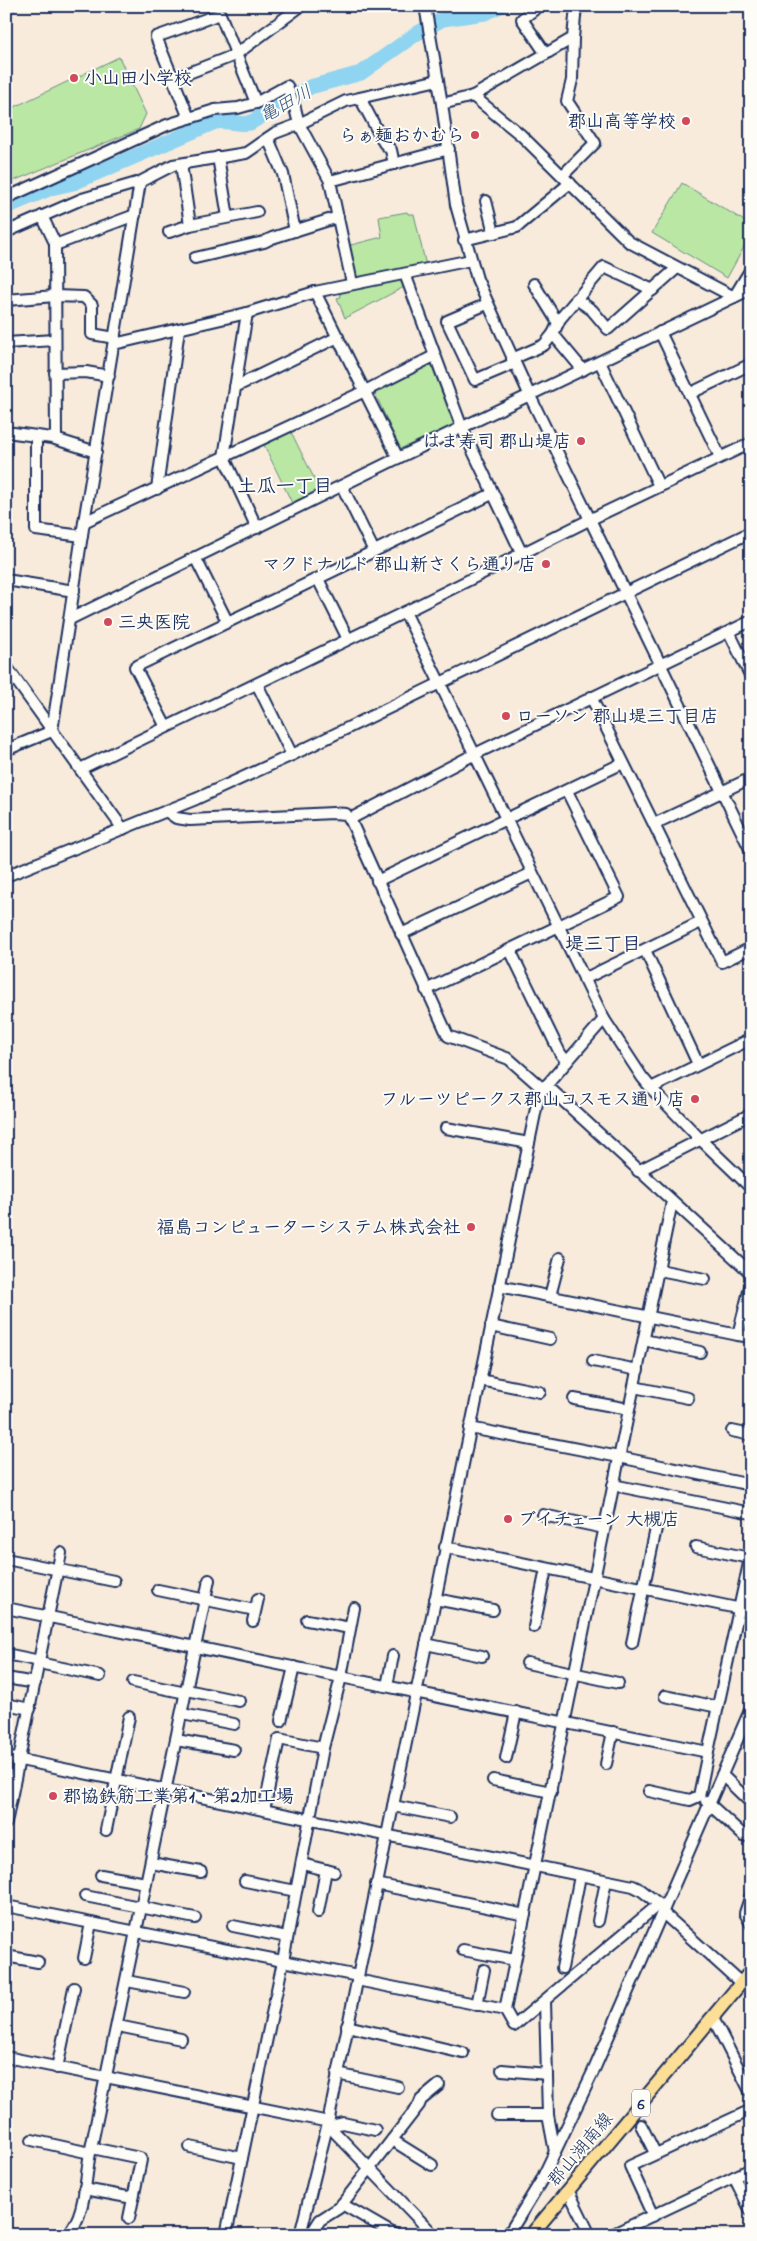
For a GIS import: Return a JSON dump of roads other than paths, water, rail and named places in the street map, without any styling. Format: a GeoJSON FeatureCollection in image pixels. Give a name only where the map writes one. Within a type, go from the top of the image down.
{"type":"FeatureCollection","features":[{"type":"Feature","properties":{"kind":"main road","name":"郡山湖南線"},"geometry":{"type":"LineString","coordinates":[[531,2235],[751,1971]]}},
{"type":"Feature","properties":{"kind":"street"},"geometry":{"type":"LineString","coordinates":[[173,78],[235,55],[301,6]]}},
{"type":"Feature","properties":{"kind":"street"},"geometry":{"type":"LineString","coordinates":[[539,6],[522,19],[546,54]]}},
{"type":"Feature","properties":{"kind":"street"},"geometry":{"type":"LineString","coordinates":[[464,240],[517,227],[566,179],[595,143],[568,101],[572,80],[576,6]]}},
{"type":"Feature","properties":{"kind":"street"},"geometry":{"type":"LineString","coordinates":[[426,10],[449,149],[456,205],[470,260],[487,304],[589,520],[626,591],[751,851]]}},
{"type":"Feature","properties":{"kind":"street"},"geometry":{"type":"LineString","coordinates":[[189,118],[156,37],[220,14],[256,103]]}},
{"type":"Feature","properties":{"kind":"street"},"geometry":{"type":"LineString","coordinates":[[442,104],[473,96],[574,38]]}},
{"type":"Feature","properties":{"kind":"street"},"geometry":{"type":"LineString","coordinates":[[6,232],[82,199],[140,182],[162,170],[181,164],[246,153],[275,133],[299,124],[346,101],[438,80]]}},
{"type":"Feature","properties":{"kind":"street"},"geometry":{"type":"LineString","coordinates":[[6,198],[167,125],[215,110],[238,108],[256,103],[287,86],[294,103],[299,124],[330,181],[352,283]]}},
{"type":"Feature","properties":{"kind":"street"},"geometry":{"type":"LineString","coordinates":[[473,96],[521,134],[629,242],[734,298]]}},
{"type":"Feature","properties":{"kind":"street"},"geometry":{"type":"LineString","coordinates":[[360,98],[390,150],[394,164]]}},
{"type":"Feature","properties":{"kind":"street"},"geometry":{"type":"LineString","coordinates":[[268,138],[283,174],[295,231]]}},
{"type":"Feature","properties":{"kind":"street"},"geometry":{"type":"LineString","coordinates":[[330,181],[449,149]]}},
{"type":"Feature","properties":{"kind":"street"},"geometry":{"type":"LineString","coordinates":[[218,157],[228,217]]}},
{"type":"Feature","properties":{"kind":"street"},"geometry":{"type":"LineString","coordinates":[[181,164],[190,225]]}},
{"type":"Feature","properties":{"kind":"street"},"geometry":{"type":"LineString","coordinates":[[52,732],[84,522],[140,182]]}},
{"type":"Feature","properties":{"kind":"street"},"geometry":{"type":"LineString","coordinates":[[486,201],[494,233]]}},
{"type":"Feature","properties":{"kind":"street"},"geometry":{"type":"LineString","coordinates":[[169,232],[190,225],[257,212]]}},
{"type":"Feature","properties":{"kind":"street"},"geometry":{"type":"LineString","coordinates":[[55,245],[135,215]]}},
{"type":"Feature","properties":{"kind":"street"},"geometry":{"type":"LineString","coordinates":[[42,216],[55,245],[56,439]]}},
{"type":"Feature","properties":{"kind":"street"},"geometry":{"type":"LineString","coordinates":[[195,258],[264,242],[338,217]]}},
{"type":"Feature","properties":{"kind":"street"},"geometry":{"type":"LineString","coordinates":[[6,300],[55,296],[84,297],[92,306],[92,334],[114,341],[247,314],[315,292],[352,283],[470,260]]}},
{"type":"Feature","properties":{"kind":"street"},"geometry":{"type":"LineString","coordinates":[[487,304],[448,321],[475,380],[544,345],[576,299],[604,267],[653,290]]}},
{"type":"Feature","properties":{"kind":"street"},"geometry":{"type":"LineString","coordinates":[[576,299],[592,310],[608,329],[677,268]]}},
{"type":"Feature","properties":{"kind":"street"},"geometry":{"type":"LineString","coordinates":[[734,298],[751,270]]}},
{"type":"Feature","properties":{"kind":"street"},"geometry":{"type":"LineString","coordinates":[[404,274],[462,428],[522,554]]}},
{"type":"Feature","properties":{"kind":"street"},"geometry":{"type":"LineString","coordinates":[[534,284],[558,323]]}},
{"type":"Feature","properties":{"kind":"street"},"geometry":{"type":"LineString","coordinates":[[70,619],[398,458],[751,289]]}},
{"type":"Feature","properties":{"kind":"street"},"geometry":{"type":"LineString","coordinates":[[315,292],[398,458]]}},
{"type":"Feature","properties":{"kind":"street"},"geometry":{"type":"LineString","coordinates":[[247,314],[224,457],[257,528]]}},
{"type":"Feature","properties":{"kind":"street"},"geometry":{"type":"LineString","coordinates":[[157,489],[179,329]]}},
{"type":"Feature","properties":{"kind":"street"},"geometry":{"type":"LineString","coordinates":[[660,332],[720,457]]}},
{"type":"Feature","properties":{"kind":"street"},"geometry":{"type":"LineString","coordinates":[[553,334],[583,370]]}},
{"type":"Feature","properties":{"kind":"street"},"geometry":{"type":"LineString","coordinates":[[235,387],[338,337]]}},
{"type":"Feature","properties":{"kind":"street"},"geometry":{"type":"LineString","coordinates":[[6,344],[55,340]]}},
{"type":"Feature","properties":{"kind":"street"},"geometry":{"type":"LineString","coordinates":[[84,522],[365,391],[434,356]]}},
{"type":"Feature","properties":{"kind":"street"},"geometry":{"type":"LineString","coordinates":[[600,362],[659,486]]}},
{"type":"Feature","properties":{"kind":"street"},"geometry":{"type":"LineString","coordinates":[[689,394],[751,364]]}},
{"type":"Feature","properties":{"kind":"street"},"geometry":{"type":"LineString","coordinates":[[55,373],[86,372],[109,376]]}},
{"type":"Feature","properties":{"kind":"street"},"geometry":{"type":"LineString","coordinates":[[6,432],[56,439],[96,452]]}},
{"type":"Feature","properties":{"kind":"street"},"geometry":{"type":"LineString","coordinates":[[36,436],[36,530],[82,536]]}},
{"type":"Feature","properties":{"kind":"street"},"geometry":{"type":"LineString","coordinates":[[80,769],[348,640],[589,520],[751,443]]}},
{"type":"Feature","properties":{"kind":"street"},"geometry":{"type":"LineString","coordinates":[[342,486],[374,551]]}},
{"type":"Feature","properties":{"kind":"street"},"geometry":{"type":"LineString","coordinates":[[166,727],[136,667],[227,621],[492,494]]}},
{"type":"Feature","properties":{"kind":"street"},"geometry":{"type":"LineString","coordinates":[[6,876],[166,811],[292,755],[626,591],[751,532]]}},
{"type":"Feature","properties":{"kind":"street"},"geometry":{"type":"LineString","coordinates":[[195,557],[227,621]]}},
{"type":"Feature","properties":{"kind":"street"},"geometry":{"type":"LineString","coordinates":[[318,579],[348,640]]}},
{"type":"Feature","properties":{"kind":"street"},"geometry":{"type":"LineString","coordinates":[[6,580],[74,591]]}},
{"type":"Feature","properties":{"kind":"street"},"geometry":{"type":"LineString","coordinates":[[405,612],[604,1019],[651,1088],[700,1140],[751,1188]]}},
{"type":"Feature","properties":{"kind":"street"},"geometry":{"type":"LineString","coordinates":[[350,819],[475,754],[751,621]]}},
{"type":"Feature","properties":{"kind":"street"},"geometry":{"type":"LineString","coordinates":[[728,632],[751,677]]}},
{"type":"Feature","properties":{"kind":"street"},"geometry":{"type":"LineString","coordinates":[[6,666],[123,829]]}},
{"type":"Feature","properties":{"kind":"street"},"geometry":{"type":"LineString","coordinates":[[258,684],[292,755]]}},
{"type":"Feature","properties":{"kind":"street"},"geometry":{"type":"LineString","coordinates":[[592,698],[722,962],[751,948]]}},
{"type":"Feature","properties":{"kind":"street"},"geometry":{"type":"LineString","coordinates":[[6,750],[52,732]]}},
{"type":"Feature","properties":{"kind":"street"},"geometry":{"type":"LineString","coordinates":[[377,881],[624,763]]}},
{"type":"Feature","properties":{"kind":"street"},"geometry":{"type":"LineString","coordinates":[[654,824],[751,778]]}},
{"type":"Feature","properties":{"kind":"street"},"geometry":{"type":"LineString","coordinates":[[426,990],[619,898],[567,790]]}},
{"type":"Feature","properties":{"kind":"street"},"geometry":{"type":"LineString","coordinates":[[166,811],[176,818],[190,820],[346,814],[350,819],[448,1036],[509,1060],[544,1087],[751,1273]]}},
{"type":"Feature","properties":{"kind":"street"},"geometry":{"type":"LineString","coordinates":[[401,934],[532,873]]}},
{"type":"Feature","properties":{"kind":"street"},"geometry":{"type":"LineString","coordinates":[[584,979],[701,922]]}},
{"type":"Feature","properties":{"kind":"street"},"geometry":{"type":"LineString","coordinates":[[510,950],[560,1053],[567,1062]]}},
{"type":"Feature","properties":{"kind":"street"},"geometry":{"type":"LineString","coordinates":[[645,950],[698,1064]]}},
{"type":"Feature","properties":{"kind":"street"},"geometry":{"type":"LineString","coordinates":[[439,2085],[421,2100],[342,2204],[320,2220],[318,2233],[301,2234],[329,2125],[337,2074],[539,1094],[604,1019]]}},
{"type":"Feature","properties":{"kind":"street"},"geometry":{"type":"LineString","coordinates":[[651,1088],[751,1039]]}},
{"type":"Feature","properties":{"kind":"street"},"geometry":{"type":"LineString","coordinates":[[638,1171],[751,1114]]}},
{"type":"Feature","properties":{"kind":"street"},"geometry":{"type":"LineString","coordinates":[[446,1128],[529,1143]]}},
{"type":"Feature","properties":{"kind":"street"},"geometry":{"type":"LineString","coordinates":[[662,1909],[514,2026],[505,2010],[672,1202]]}},
{"type":"Feature","properties":{"kind":"street"},"geometry":{"type":"LineString","coordinates":[[550,1296],[560,1258]]}},
{"type":"Feature","properties":{"kind":"street"},"geometry":{"type":"LineString","coordinates":[[659,1270],[705,1279]]}},
{"type":"Feature","properties":{"kind":"street"},"geometry":{"type":"LineString","coordinates":[[738,1335],[751,1283]]}},
{"type":"Feature","properties":{"kind":"street"},"geometry":{"type":"LineString","coordinates":[[499,1286],[751,1337]]}},
{"type":"Feature","properties":{"kind":"street"},"geometry":{"type":"LineString","coordinates":[[491,1326],[550,1339]]}},
{"type":"Feature","properties":{"kind":"street"},"geometry":{"type":"LineString","coordinates":[[644,1340],[700,1352]]}},
{"type":"Feature","properties":{"kind":"street"},"geometry":{"type":"LineString","coordinates":[[593,1361],[638,1370]]}},
{"type":"Feature","properties":{"kind":"street"},"geometry":{"type":"LineString","coordinates":[[480,1380],[540,1392]]}},
{"type":"Feature","properties":{"kind":"street"},"geometry":{"type":"LineString","coordinates":[[634,1387],[688,1398]]}},
{"type":"Feature","properties":{"kind":"street"},"geometry":{"type":"LineString","coordinates":[[574,1399],[629,1409]]}},
{"type":"Feature","properties":{"kind":"street"},"geometry":{"type":"LineString","coordinates":[[470,1428],[619,1457],[751,1486]]}},
{"type":"Feature","properties":{"kind":"street"},"geometry":{"type":"LineString","coordinates":[[732,1431],[751,1435]]}},
{"type":"Feature","properties":{"kind":"street"},"geometry":{"type":"LineString","coordinates":[[613,1485],[751,1513]]}},
{"type":"Feature","properties":{"kind":"street"},"geometry":{"type":"LineString","coordinates":[[543,1515],[604,1528]]}},
{"type":"Feature","properties":{"kind":"street"},"geometry":{"type":"LineString","coordinates":[[632,1643],[658,1519]]}},
{"type":"Feature","properties":{"kind":"street"},"geometry":{"type":"LineString","coordinates":[[445,1547],[751,1611]]}},
{"type":"Feature","properties":{"kind":"street"},"geometry":{"type":"LineString","coordinates":[[696,1547],[750,1558],[699,1796]]}},
{"type":"Feature","properties":{"kind":"street"},"geometry":{"type":"LineString","coordinates":[[6,1823],[61,1553]]}},
{"type":"Feature","properties":{"kind":"street"},"geometry":{"type":"LineString","coordinates":[[6,1559],[114,1581]]}},
{"type":"Feature","properties":{"kind":"street"},"geometry":{"type":"LineString","coordinates":[[534,1627],[546,1568]]}},
{"type":"Feature","properties":{"kind":"street"},"geometry":{"type":"LineString","coordinates":[[68,2234],[73,2228],[79,2212],[84,2190],[209,1580]]}},
{"type":"Feature","properties":{"kind":"street"},"geometry":{"type":"LineString","coordinates":[[158,1590],[205,1599],[256,1605],[253,1621]]}},
{"type":"Feature","properties":{"kind":"street"},"geometry":{"type":"LineString","coordinates":[[435,1599],[493,1610]]}},
{"type":"Feature","properties":{"kind":"street"},"geometry":{"type":"LineString","coordinates":[[6,1608],[708,1752]]}},
{"type":"Feature","properties":{"kind":"street"},"geometry":{"type":"LineString","coordinates":[[226,2235],[283,1961],[323,1748],[354,1608]]}},
{"type":"Feature","properties":{"kind":"street"},"geometry":{"type":"LineString","coordinates":[[307,1620],[350,1628]]}},
{"type":"Feature","properties":{"kind":"street"},"geometry":{"type":"LineString","coordinates":[[426,1644],[482,1656]]}},
{"type":"Feature","properties":{"kind":"street"},"geometry":{"type":"LineString","coordinates":[[6,1654],[100,1676]]}},
{"type":"Feature","properties":{"kind":"street"},"geometry":{"type":"LineString","coordinates":[[387,1686],[393,1656]]}},
{"type":"Feature","properties":{"kind":"street"},"geometry":{"type":"LineString","coordinates":[[527,1663],[618,1683]]}},
{"type":"Feature","properties":{"kind":"street"},"geometry":{"type":"LineString","coordinates":[[282,1721],[294,1667]]}},
{"type":"Feature","properties":{"kind":"street"},"geometry":{"type":"LineString","coordinates":[[6,1678],[36,1683]]}},
{"type":"Feature","properties":{"kind":"street"},"geometry":{"type":"LineString","coordinates":[[133,1682],[240,1701]]}},
{"type":"Feature","properties":{"kind":"street"},"geometry":{"type":"LineString","coordinates":[[665,1696],[718,1706]]}},
{"type":"Feature","properties":{"kind":"street"},"geometry":{"type":"LineString","coordinates":[[6,1704],[30,1709]]}},
{"type":"Feature","properties":{"kind":"street"},"geometry":{"type":"LineString","coordinates":[[506,1758],[516,1712]]}},
{"type":"Feature","properties":{"kind":"street"},"geometry":{"type":"LineString","coordinates":[[508,2235],[541,2182],[593,2072],[662,1909],[750,1712]]}},
{"type":"Feature","properties":{"kind":"street"},"geometry":{"type":"LineString","coordinates":[[182,1714],[234,1724]]}},
{"type":"Feature","properties":{"kind":"street"},"geometry":{"type":"LineString","coordinates":[[106,1830],[129,1717]]}},
{"type":"Feature","properties":{"kind":"street"},"geometry":{"type":"LineString","coordinates":[[606,1764],[613,1732]]}},
{"type":"Feature","properties":{"kind":"street"},"geometry":{"type":"LineString","coordinates":[[264,1810],[279,1739],[323,1748]]}},
{"type":"Feature","properties":{"kind":"street"},"geometry":{"type":"LineString","coordinates":[[176,1740],[234,1750]]}},
{"type":"Feature","properties":{"kind":"street"},"geometry":{"type":"LineString","coordinates":[[6,1757],[633,1886],[662,1909],[741,1983]]}},
{"type":"Feature","properties":{"kind":"street"},"geometry":{"type":"LineString","coordinates":[[722,1775],[751,1803]]}},
{"type":"Feature","properties":{"kind":"street"},"geometry":{"type":"LineString","coordinates":[[493,1780],[551,1792]]}},
{"type":"Feature","properties":{"kind":"street"},"geometry":{"type":"LineString","coordinates":[[649,1791],[690,1800],[699,1796]]}},
{"type":"Feature","properties":{"kind":"street"},"geometry":{"type":"LineString","coordinates":[[699,1796],[710,1803],[744,1836]]}},
{"type":"Feature","properties":{"kind":"street"},"geometry":{"type":"LineString","coordinates":[[393,1806],[450,1817]]}},
{"type":"Feature","properties":{"kind":"street"},"geometry":{"type":"LineString","coordinates":[[151,1863],[201,1872]]}},
{"type":"Feature","properties":{"kind":"street"},"geometry":{"type":"LineString","coordinates":[[302,1864],[330,1871],[318,1912]]}},
{"type":"Feature","properties":{"kind":"street"},"geometry":{"type":"LineString","coordinates":[[102,1875],[146,1883]]}},
{"type":"Feature","properties":{"kind":"street"},"geometry":{"type":"LineString","coordinates":[[562,1968],[580,1876]]}},
{"type":"Feature","properties":{"kind":"street"},"geometry":{"type":"LineString","coordinates":[[598,1921],[606,1881]]}},
{"type":"Feature","properties":{"kind":"street"},"geometry":{"type":"LineString","coordinates":[[245,1882],[296,1891]]}},
{"type":"Feature","properties":{"kind":"street"},"geometry":{"type":"LineString","coordinates":[[376,1884],[525,1915]]}},
{"type":"Feature","properties":{"kind":"street"},"geometry":{"type":"LineString","coordinates":[[751,1895],[745,1913],[751,1924]]}},
{"type":"Feature","properties":{"kind":"street"},"geometry":{"type":"LineString","coordinates":[[85,1896],[195,1918]]}},
{"type":"Feature","properties":{"kind":"street"},"geometry":{"type":"LineString","coordinates":[[6,1906],[283,1961],[505,2010]]}},
{"type":"Feature","properties":{"kind":"street"},"geometry":{"type":"LineString","coordinates":[[84,1958],[91,1923]]}},
{"type":"Feature","properties":{"kind":"street"},"geometry":{"type":"LineString","coordinates":[[233,1926],[287,1937]]}},
{"type":"Feature","properties":{"kind":"street"},"geometry":{"type":"LineString","coordinates":[[463,1950],[515,1960]]}},
{"type":"Feature","properties":{"kind":"street"},"geometry":{"type":"LineString","coordinates":[[6,1956],[38,1962]]}},
{"type":"Feature","properties":{"kind":"street"},"geometry":{"type":"LineString","coordinates":[[477,2004],[484,1970]]}},
{"type":"Feature","properties":{"kind":"street"},"geometry":{"type":"LineString","coordinates":[[127,1981],[184,1992]]}},
{"type":"Feature","properties":{"kind":"street"},"geometry":{"type":"LineString","coordinates":[[56,2068],[74,1988]]}},
{"type":"Feature","properties":{"kind":"street"},"geometry":{"type":"LineString","coordinates":[[545,2001],[548,2115],[555,2152]]}},
{"type":"Feature","properties":{"kind":"street"},"geometry":{"type":"LineString","coordinates":[[713,2018],[751,2093]]}},
{"type":"Feature","properties":{"kind":"street"},"geometry":{"type":"LineString","coordinates":[[118,2026],[181,2039]]}},
{"type":"Feature","properties":{"kind":"street"},"geometry":{"type":"LineString","coordinates":[[347,2026],[464,2053]]}},
{"type":"Feature","properties":{"kind":"street"},"geometry":{"type":"LineString","coordinates":[[6,2057],[321,2120],[329,2125],[434,2235]]}},
{"type":"Feature","properties":{"kind":"street"},"geometry":{"type":"LineString","coordinates":[[502,2070],[547,2074]]}},
{"type":"Feature","properties":{"kind":"street"},"geometry":{"type":"LineString","coordinates":[[337,2074],[398,2087]]}},
{"type":"Feature","properties":{"kind":"street"},"geometry":{"type":"LineString","coordinates":[[653,2216],[630,2166],[751,2110]]}},
{"type":"Feature","properties":{"kind":"street"},"geometry":{"type":"LineString","coordinates":[[497,2116],[548,2115]]}},
{"type":"Feature","properties":{"kind":"street"},"geometry":{"type":"LineString","coordinates":[[329,2125],[343,2123],[375,2130]]}},
{"type":"Feature","properties":{"kind":"street"},"geometry":{"type":"LineString","coordinates":[[641,2125],[655,2153]]}},
{"type":"Feature","properties":{"kind":"street"},"geometry":{"type":"LineString","coordinates":[[32,2140],[140,2158],[129,2218]]}},
{"type":"Feature","properties":{"kind":"street"},"geometry":{"type":"LineString","coordinates":[[392,2140],[432,2165]]}},
{"type":"Feature","properties":{"kind":"street"},"geometry":{"type":"LineString","coordinates":[[190,2147],[242,2158]]}},
{"type":"Feature","properties":{"kind":"street"},"geometry":{"type":"LineString","coordinates":[[611,2235],[751,2169]]}},
{"type":"Feature","properties":{"kind":"street"},"geometry":{"type":"LineString","coordinates":[[734,2177],[751,2211]]}},
{"type":"Feature","properties":{"kind":"street"},"geometry":{"type":"LineString","coordinates":[[84,2190],[133,2198]]}},
{"type":"Feature","properties":{"kind":"street"},"geometry":{"type":"LineString","coordinates":[[568,2190],[590,2235]]}},
{"type":"Feature","properties":{"kind":"street"},"geometry":{"type":"LineString","coordinates":[[342,2204],[394,2234]]}},
{"type":"Feature","properties":{"kind":"waterway","name":"亀田川"},"geometry":{"type":"LineString","coordinates":[[6,207],[51,188],[73,183],[215,122],[250,123],[310,87],[361,73],[416,34],[443,19],[485,13],[500,6]]}},
{"type":"Feature","properties":{"kind":"place","name":"小山田小学校"},"geometry":{"type":"Point","coordinates":[74,78]}},
{"type":"Feature","properties":{"kind":"place","name":"郡山高等学校"},"geometry":{"type":"Point","coordinates":[686,121]}},
{"type":"Feature","properties":{"kind":"place","name":"らぁ麺おかむら"},"geometry":{"type":"Point","coordinates":[475,135]}},
{"type":"Feature","properties":{"kind":"place","name":"はま寿司 郡山堤店"},"geometry":{"type":"Point","coordinates":[581,441]}},
{"type":"Feature","properties":{"kind":"place","name":"マクドナルド 郡山新さくら通り店"},"geometry":{"type":"Point","coordinates":[546,564]}},
{"type":"Feature","properties":{"kind":"place","name":"三央医院"},"geometry":{"type":"Point","coordinates":[108,622]}},
{"type":"Feature","properties":{"kind":"place","name":"ローソン 郡山堤三丁目店"},"geometry":{"type":"Point","coordinates":[506,716]}},
{"type":"Feature","properties":{"kind":"place","name":"フルーツピークス郡山コスモス通り店"},"geometry":{"type":"Point","coordinates":[695,1099]}},
{"type":"Feature","properties":{"kind":"place","name":"福島コンピューターシステム株式会社"},"geometry":{"type":"Point","coordinates":[471,1227]}},
{"type":"Feature","properties":{"kind":"place","name":"ブイチェーン 大槻店"},"geometry":{"type":"Point","coordinates":[508,1519]}},
{"type":"Feature","properties":{"kind":"place","name":"郡協鉄筋工業第1・第2加工場"},"geometry":{"type":"Point","coordinates":[53,1796]}},
{"type":"Feature","properties":{"kind":"district","name":"土瓜一丁目"},"geometry":{"type":"Point","coordinates":[285,485]}},
{"type":"Feature","properties":{"kind":"district","name":"堤三丁目"},"geometry":{"type":"Point","coordinates":[603,943]}}]}
